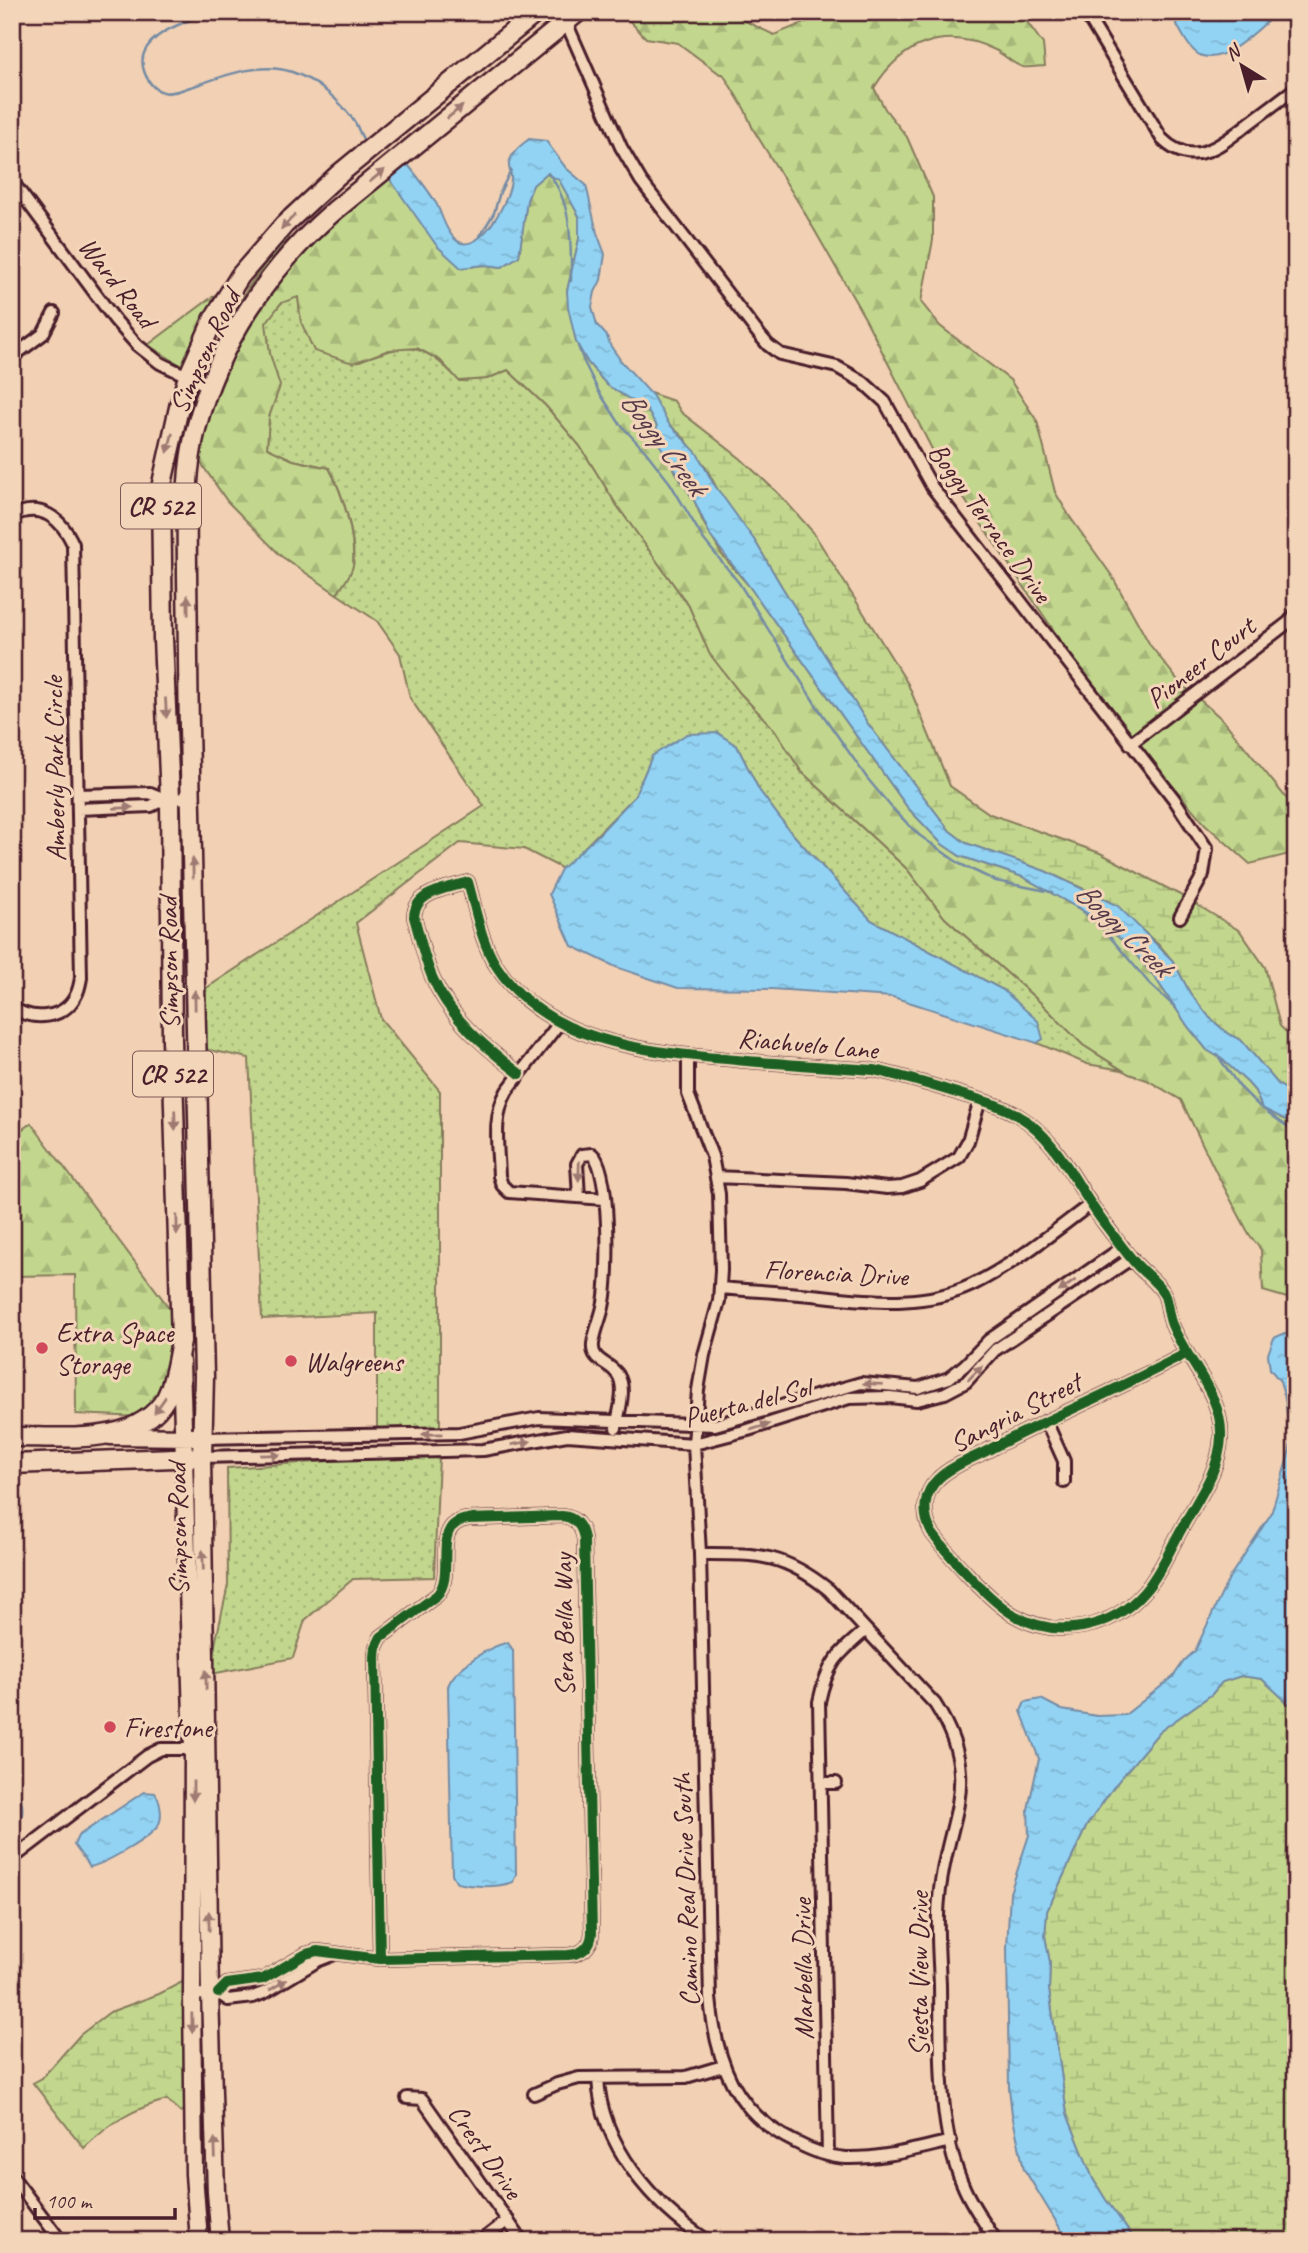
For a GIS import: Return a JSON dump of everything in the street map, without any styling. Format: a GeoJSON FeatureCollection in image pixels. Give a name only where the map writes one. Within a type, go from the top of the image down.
{"type":"FeatureCollection","features":[{"type":"Feature","properties":{"kind":"main road","name":"Simpson Road"},"geometry":{"type":"LineString","coordinates":[[220,2241],[216,2192],[214,1993],[206,1718],[193,1458],[183,1437],[161,488],[168,449],[188,377],[214,318],[240,276],[284,225],[338,175],[537,12]]}},
{"type":"Feature","properties":{"kind":"main road","name":"Simpson Road"},"geometry":{"type":"LineString","coordinates":[[199,2241],[194,2174],[191,1698],[193,1458],[202,1438],[204,1376],[187,492],[195,433],[210,387],[245,315],[271,275],[321,222],[570,16]]}},
{"type":"Feature","properties":{"kind":"main road"},"geometry":{"type":"LineString","coordinates":[[173,979],[177,1002],[177,1041],[185,1056],[196,1064]]}},
{"type":"Feature","properties":{"kind":"main road","name":"CR 522"},"geometry":{"type":"LineString","coordinates":[[12,1437],[100,1436],[142,1424],[155,1413],[172,1383],[181,1341]]}},
{"type":"Feature","properties":{"kind":"main road"},"geometry":{"type":"LineString","coordinates":[[12,1448],[52,1436]]}},
{"type":"Feature","properties":{"kind":"main road"},"geometry":{"type":"LineString","coordinates":[[100,1436],[202,1438]]}},
{"type":"Feature","properties":{"kind":"main road"},"geometry":{"type":"LineString","coordinates":[[12,1464],[193,1458]]}},
{"type":"Feature","properties":{"kind":"main road"},"geometry":{"type":"LineString","coordinates":[[191,1698],[198,1712],[206,1718]]}},
{"type":"Feature","properties":{"kind":"main road"},"geometry":{"type":"LineString","coordinates":[[193,1749],[202,1759],[207,1772]]}},
{"type":"Feature","properties":{"kind":"street"},"geometry":{"type":"LineString","coordinates":[[1085,12],[1162,138],[1183,152],[1195,153],[1214,149],[1296,88]]}},
{"type":"Feature","properties":{"kind":"street","name":"Boggy Terrace Drive"},"geometry":{"type":"LineString","coordinates":[[570,16],[621,147],[641,181],[757,332],[780,354],[837,367],[863,382],[885,402],[932,486],[1174,799],[1207,849],[1203,875],[1180,916]]}},
{"type":"Feature","properties":{"kind":"street","name":"Ward Road"},"geometry":{"type":"LineString","coordinates":[[12,181],[115,320],[137,345],[160,363],[210,387]]}},
{"type":"Feature","properties":{"kind":"street"},"geometry":{"type":"LineString","coordinates":[[12,357],[43,334],[54,313]]}},
{"type":"Feature","properties":{"kind":"street","name":"Amberly Park Circle"},"geometry":{"type":"LineString","coordinates":[[12,516],[23,511],[42,512],[56,518],[73,544],[81,978],[76,996],[67,1007],[53,1015],[36,1017],[20,1013],[12,1007]]}},
{"type":"Feature","properties":{"kind":"street","name":"Pioneer Court"},"geometry":{"type":"LineString","coordinates":[[1130,744],[1289,622],[1296,613]]}},
{"type":"Feature","properties":{"kind":"street"},"geometry":{"type":"LineString","coordinates":[[78,795],[150,793],[168,799]]}},
{"type":"Feature","properties":{"kind":"street"},"geometry":{"type":"LineString","coordinates":[[78,809],[151,806],[168,799],[191,798]]}},
{"type":"Feature","properties":{"kind":"street","name":"Riachuelo Lane"},"geometry":{"type":"LineString","coordinates":[[520,1074],[488,1049],[447,1003],[427,963],[414,917],[414,908],[419,899],[468,882],[486,945],[497,967],[513,987],[540,1011],[560,1023],[623,1045],[659,1053],[874,1070],[904,1076],[1020,1116],[1041,1134],[1123,1247],[1147,1274]]}},
{"type":"Feature","properties":{"kind":"street"},"geometry":{"type":"LineString","coordinates":[[560,1023],[500,1103],[497,1116],[499,1176],[502,1185],[509,1192],[605,1199]]}},
{"type":"Feature","properties":{"kind":"street","name":"Camino Real Drive South"},"geometry":{"type":"LineString","coordinates":[[688,1056],[688,1094],[712,1156],[719,1194],[719,1301],[702,1366],[694,1425],[700,1554],[712,2022],[723,2066],[744,2102],[760,2120],[811,2150],[843,2158],[880,2157],[951,2141]]}},
{"type":"Feature","properties":{"kind":"street"},"geometry":{"type":"LineString","coordinates":[[716,1177],[902,1187],[920,1181],[959,1157],[968,1141],[980,1100]]}},
{"type":"Feature","properties":{"kind":"street"},"geometry":{"type":"LineString","coordinates":[[579,1197],[577,1164],[583,1155],[592,1154],[599,1163],[605,1199],[608,1272],[593,1352],[618,1374],[621,1399],[614,1438]]}},
{"type":"Feature","properties":{"kind":"street","name":"Florencia Drive"},"geometry":{"type":"LineString","coordinates":[[720,1289],[875,1302],[911,1301],[939,1296],[969,1286],[996,1272],[1091,1204]]}},
{"type":"Feature","properties":{"kind":"street","name":"Puerta del Sol"},"geometry":{"type":"LineString","coordinates":[[202,1438],[459,1433],[539,1418],[715,1426],[861,1383],[918,1388],[949,1378],[965,1366],[989,1340],[1123,1247]]}},
{"type":"Feature","properties":{"kind":"street","name":"Puerta del Sol"},"geometry":{"type":"LineString","coordinates":[[193,1458],[422,1453],[494,1448],[567,1435],[694,1444],[849,1398],[890,1397],[916,1400],[945,1393],[966,1382],[995,1350],[1132,1258]]}},
{"type":"Feature","properties":{"kind":"street","name":"Sangria Street"},"geometry":{"type":"LineString","coordinates":[[1147,1274],[1164,1293],[1171,1323],[1213,1398],[1221,1437],[1218,1460],[1147,1589],[1124,1611],[1088,1626],[1053,1628],[1013,1614],[993,1599],[929,1528],[926,1516],[927,1497],[933,1485],[941,1476],[1046,1420],[1187,1353]]}},
{"type":"Feature","properties":{"kind":"street"},"geometry":{"type":"LineString","coordinates":[[1046,1420],[1064,1461],[1064,1482]]}},
{"type":"Feature","properties":{"kind":"street"},"geometry":{"type":"LineString","coordinates":[[490,1428],[494,1448]]}},
{"type":"Feature","properties":{"kind":"street","name":"Sera Bella Way"},"geometry":{"type":"LineString","coordinates":[[192,1995],[214,1993],[228,2000],[260,1995],[318,1960],[335,1954],[380,1959],[573,1955],[589,1945],[592,1933],[584,1539],[580,1528],[570,1518],[468,1519],[455,1522],[446,1536],[444,1587],[438,1595],[378,1642],[375,1663],[380,1959]]}},
{"type":"Feature","properties":{"kind":"street","name":"Siesta View Drive"},"geometry":{"type":"LineString","coordinates":[[700,1554],[755,1555],[784,1562],[809,1574],[829,1590],[935,1704],[947,1722],[961,1771],[956,1822],[941,1873],[938,1902],[941,2067],[945,2113],[964,2187],[996,2241]]}},
{"type":"Feature","properties":{"kind":"street","name":"Marbella Drive"},"geometry":{"type":"LineString","coordinates":[[828,2154],[819,1702],[824,1679],[836,1657],[866,1630]]}},
{"type":"Feature","properties":{"kind":"street"},"geometry":{"type":"LineString","coordinates":[[12,1859],[147,1756],[161,1749],[193,1749]]}},
{"type":"Feature","properties":{"kind":"street"},"geometry":{"type":"LineString","coordinates":[[821,1783],[836,1783]]}},
{"type":"Feature","properties":{"kind":"street"},"geometry":{"type":"LineString","coordinates":[[534,2094],[579,2078],[686,2077],[723,2066]]}},
{"type":"Feature","properties":{"kind":"street"},"geometry":{"type":"LineString","coordinates":[[598,2078],[599,2102],[610,2133],[624,2157],[662,2204],[708,2241]]}},
{"type":"Feature","properties":{"kind":"street","name":"Crest Drive"},"geometry":{"type":"LineString","coordinates":[[407,2098],[422,2099],[522,2241]]}},
{"type":"Feature","properties":{"kind":"street"},"geometry":{"type":"LineString","coordinates":[[12,2176],[61,2241]]}},
{"type":"Feature","properties":{"kind":"street"},"geometry":{"type":"LineString","coordinates":[[481,2241],[508,2220]]}},
{"type":"Feature","properties":{"kind":"green space"},"geometry":{"type":"Polygon","coordinates":[[[621,12],[731,12],[774,35],[816,18],[822,12],[1020,12],[1043,44],[1045,66],[1023,67],[995,50],[977,43],[942,39],[911,49],[885,72],[874,88],[885,109],[907,137],[933,197],[933,240],[921,302],[940,326],[1010,380],[1037,421],[1055,492],[1112,576],[1150,645],[1181,684],[1191,692],[1132,737],[1089,682],[937,459],[866,320],[723,74],[678,43],[646,38],[621,12]]]}},
{"type":"Feature","properties":{"kind":"green space"},"geometry":{"type":"Polygon","coordinates":[[[382,168],[461,268],[484,265],[502,267],[519,256],[527,200],[533,185],[546,174],[559,179],[579,216],[579,239],[567,291],[576,342],[588,363],[607,385],[647,410],[657,426],[668,460],[695,502],[722,555],[749,586],[908,808],[942,844],[960,856],[1023,877],[1090,915],[1127,944],[1154,976],[1207,1050],[1222,1059],[1248,1083],[1255,1091],[1262,1108],[1296,1125],[1296,1303],[1263,1291],[1261,1250],[1249,1234],[1181,1100],[1147,1080],[1129,1074],[1083,1045],[1040,1002],[945,918],[907,869],[801,771],[775,730],[740,693],[709,653],[689,606],[616,504],[580,446],[546,406],[508,370],[487,379],[459,381],[440,360],[417,348],[389,350],[353,363],[314,351],[301,322],[298,297],[281,303],[266,323],[270,354],[280,386],[269,417],[267,448],[293,460],[329,468],[334,478],[347,515],[353,553],[351,572],[337,594],[281,556],[227,501],[192,450],[202,380],[222,334],[249,286],[276,249],[382,168]]]}},
{"type":"Feature","properties":{"kind":"green space"},"geometry":{"type":"Polygon","coordinates":[[[247,271],[187,369],[148,345],[247,271]]]}},
{"type":"Feature","properties":{"kind":"green space"},"geometry":{"type":"Polygon","coordinates":[[[298,296],[301,322],[353,363],[386,352],[411,348],[433,357],[460,381],[487,379],[508,370],[546,406],[580,446],[616,504],[689,606],[710,653],[740,693],[775,730],[801,771],[907,869],[945,918],[1040,1002],[1083,1045],[1122,1070],[1087,1064],[1037,1043],[1042,1039],[1003,990],[871,920],[789,830],[759,790],[737,746],[652,756],[635,796],[563,869],[524,849],[460,843],[356,923],[381,1019],[440,1091],[440,1429],[377,1430],[377,1313],[262,1319],[249,1058],[204,1049],[205,989],[484,806],[410,698],[400,654],[377,621],[337,594],[351,572],[353,554],[347,515],[329,468],[293,460],[267,448],[269,417],[279,386],[265,323],[282,302],[298,296]]]}},
{"type":"Feature","properties":{"kind":"green space"},"geometry":{"type":"Polygon","coordinates":[[[650,393],[674,401],[681,412],[740,458],[780,495],[813,532],[908,684],[950,786],[990,814],[1100,853],[1184,897],[1173,918],[1181,924],[1194,903],[1240,931],[1265,967],[1280,1026],[1296,1042],[1296,1096],[1278,1084],[1241,1040],[1228,1034],[1210,1018],[1190,993],[1173,961],[1161,947],[1108,900],[1045,871],[966,843],[950,831],[868,724],[755,541],[721,496],[705,466],[684,438],[669,424],[650,393]]]}},
{"type":"Feature","properties":{"kind":"green space"},"geometry":{"type":"Polygon","coordinates":[[[1199,699],[1223,720],[1296,810],[1296,847],[1293,853],[1250,864],[1205,824],[1138,745],[1199,699]]]}},
{"type":"Feature","properties":{"kind":"green space"},"geometry":{"type":"Polygon","coordinates":[[[31,1123],[176,1317],[168,1381],[142,1417],[76,1414],[75,1275],[12,1276],[12,1137],[31,1123]]]}},
{"type":"Feature","properties":{"kind":"green space"},"geometry":{"type":"Polygon","coordinates":[[[439,1457],[434,1577],[353,1579],[305,1620],[293,1658],[211,1674],[228,1585],[227,1468],[439,1457]]]}},
{"type":"Feature","properties":{"kind":"green space"},"geometry":{"type":"Polygon","coordinates":[[[1241,1676],[1262,1679],[1296,1708],[1296,2241],[1136,2241],[1093,2179],[1067,2114],[1049,1990],[1050,1963],[1045,1936],[1047,1911],[1087,1825],[1115,1785],[1159,1732],[1212,1694],[1222,1682],[1241,1676]]]}},
{"type":"Feature","properties":{"kind":"green space"},"geometry":{"type":"Polygon","coordinates":[[[194,1976],[190,2108],[180,2112],[167,2100],[132,2112],[112,2124],[84,2148],[33,2083],[42,2078],[80,2035],[110,2012],[159,1994],[194,1976]]]}},
{"type":"Feature","properties":{"kind":"water"},"geometry":{"type":"Polygon","coordinates":[[[1170,12],[1278,12],[1241,44],[1218,56],[1208,57],[1198,54],[1190,46],[1170,12]]]}},
{"type":"Feature","properties":{"kind":"water"},"geometry":{"type":"Polygon","coordinates":[[[529,139],[546,141],[566,168],[586,185],[597,233],[605,254],[601,280],[592,307],[597,325],[607,336],[621,361],[652,395],[669,424],[697,453],[713,483],[755,541],[868,724],[950,831],[966,843],[1045,871],[1118,906],[1173,961],[1190,993],[1210,1018],[1228,1034],[1241,1040],[1278,1084],[1296,1096],[1296,1125],[1262,1108],[1255,1091],[1248,1083],[1222,1059],[1207,1050],[1154,976],[1127,944],[1090,915],[1023,877],[960,856],[942,844],[908,808],[711,537],[695,502],[656,439],[657,426],[647,410],[607,385],[588,363],[576,342],[567,291],[579,239],[579,216],[559,180],[546,174],[533,185],[527,200],[519,256],[502,267],[484,265],[461,268],[437,246],[382,168],[400,155],[432,197],[453,237],[462,243],[472,242],[491,226],[499,213],[509,188],[510,159],[529,139]]]}},
{"type":"Feature","properties":{"kind":"water"},"geometry":{"type":"Polygon","coordinates":[[[718,733],[737,746],[759,790],[789,830],[871,920],[1003,990],[1038,1021],[1043,1039],[1037,1043],[893,997],[772,989],[678,988],[616,967],[572,946],[549,894],[561,869],[635,796],[652,756],[687,734],[718,733]]]}},
{"type":"Feature","properties":{"kind":"water"},"geometry":{"type":"Polygon","coordinates":[[[1283,1334],[1296,1335],[1296,1708],[1262,1679],[1241,1676],[1222,1682],[1212,1694],[1159,1732],[1115,1785],[1087,1825],[1047,1911],[1045,1936],[1050,1963],[1049,1990],[1067,2114],[1093,2179],[1136,2241],[1068,2241],[1024,2169],[1009,2088],[1007,1948],[1010,1893],[1029,1835],[1028,1809],[1039,1759],[1021,1711],[1025,1702],[1041,1699],[1062,1710],[1097,1716],[1125,1715],[1173,1677],[1195,1651],[1229,1578],[1271,1514],[1288,1457],[1291,1444],[1285,1398],[1280,1381],[1270,1369],[1268,1354],[1274,1338],[1283,1334]]]}},
{"type":"Feature","properties":{"kind":"water"},"geometry":{"type":"Polygon","coordinates":[[[508,1643],[513,1650],[516,1874],[513,1882],[506,1884],[485,1886],[457,1883],[452,1874],[448,1686],[457,1672],[474,1659],[492,1648],[508,1643]]]}},
{"type":"Feature","properties":{"kind":"water"},"geometry":{"type":"Polygon","coordinates":[[[12,1786],[21,1799],[22,1815],[12,1822],[12,1786]]]}},
{"type":"Feature","properties":{"kind":"water"},"geometry":{"type":"Polygon","coordinates":[[[144,1792],[155,1793],[157,1796],[161,1813],[159,1824],[148,1836],[106,1861],[90,1867],[74,1845],[78,1836],[144,1792]]]}},
{"type":"Feature","properties":{"kind":"waterway","name":"Boggy Creek"},"geometry":{"type":"LineString","coordinates":[[210,12],[173,27],[149,45],[144,53],[143,64],[146,76],[153,86],[170,93],[255,69],[292,72],[310,80],[335,98],[354,121],[367,144]]}},
{"type":"Feature","properties":{"kind":"waterway","name":"Boggy Creek"},"geometry":{"type":"LineString","coordinates":[[269,12],[282,12]]}},
{"type":"Feature","properties":{"kind":"waterway","name":"Boggy Creek"},"geometry":{"type":"LineString","coordinates":[[480,236],[494,213],[500,192],[511,170]]}},
{"type":"Feature","properties":{"kind":"waterway","name":"Boggy Creek"},"geometry":{"type":"LineString","coordinates":[[548,173],[562,197],[569,225],[571,281]]}},
{"type":"Feature","properties":{"kind":"waterway","name":"Boggy Creek"},"geometry":{"type":"LineString","coordinates":[[578,346],[599,392],[620,424],[670,483],[704,540],[739,583],[816,705],[867,778],[892,808],[919,835],[960,864],[996,881],[1052,892]]}},
{"type":"Feature","properties":{"kind":"waterway","name":"Boggy Creek"},"geometry":{"type":"LineString","coordinates":[[1078,907],[1105,931],[1148,982],[1176,1008]]}},
{"type":"Feature","properties":{"kind":"waterway","name":"Boggy Creek"},"geometry":{"type":"LineString","coordinates":[[1217,1055],[1239,1086],[1259,1106],[1296,1133]]}},
{"type":"Feature","properties":{"kind":"cycle path"},"geometry":{"type":"LineString","coordinates":[[520,1074],[459,1020],[433,979],[414,917],[416,908],[426,896],[468,882],[483,937],[497,967],[518,993],[544,1013],[573,1029],[604,1040],[670,1053],[885,1072],[1005,1109],[1033,1126],[1045,1138],[1120,1244],[1163,1292],[1179,1340],[1203,1380],[1211,1393],[1220,1422],[1221,1437],[1217,1461],[1207,1484],[1150,1585],[1131,1605],[1116,1615],[1083,1627],[1048,1627],[1031,1623],[993,1600],[932,1533],[926,1512],[929,1491],[938,1479],[957,1465],[1139,1377],[1187,1353]]}},
{"type":"Feature","properties":{"kind":"cycle path"},"geometry":{"type":"LineString","coordinates":[[218,1993],[227,1984],[263,1979],[306,1954],[317,1951],[380,1959],[568,1955],[578,1953],[588,1946],[592,1933],[584,1539],[580,1526],[571,1518],[468,1519],[456,1523],[446,1539],[445,1575],[437,1595],[381,1637],[376,1647],[380,1959]]}},
{"type":"Feature","properties":{"kind":"place","name":"Extra Space Storage"},"geometry":{"type":"Point","coordinates":[42,1348]}},
{"type":"Feature","properties":{"kind":"place","name":"Walgreens"},"geometry":{"type":"Point","coordinates":[291,1361]}},
{"type":"Feature","properties":{"kind":"place","name":"Firestone"},"geometry":{"type":"Point","coordinates":[110,1727]}}]}
